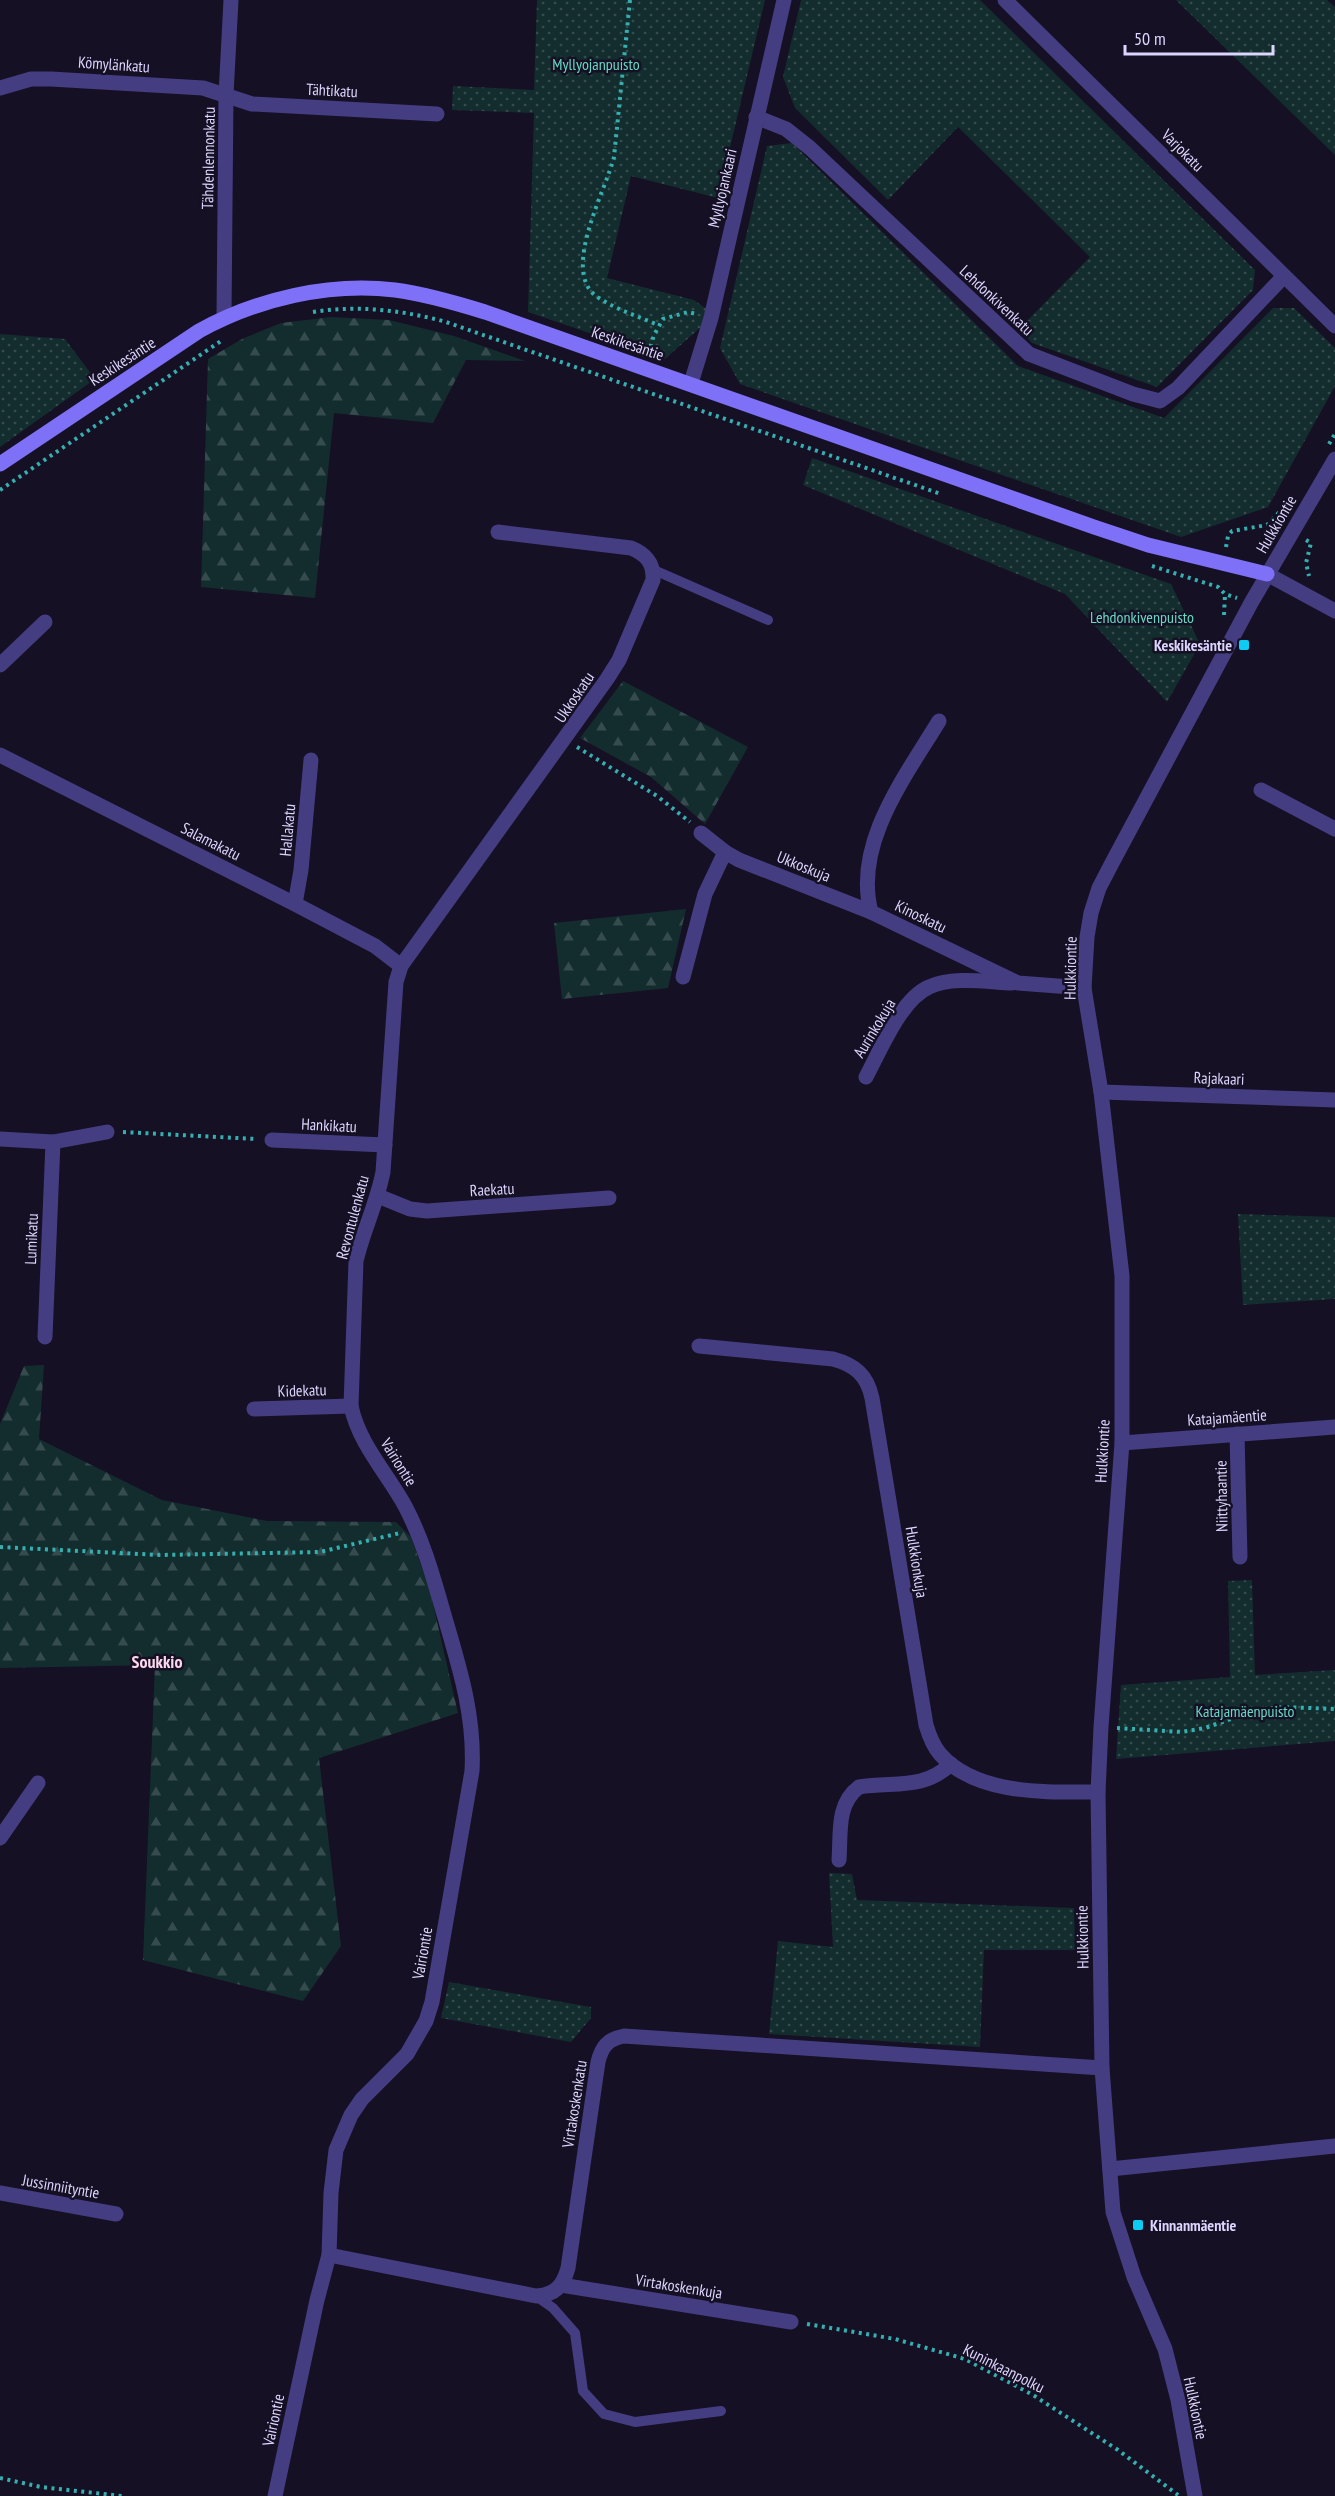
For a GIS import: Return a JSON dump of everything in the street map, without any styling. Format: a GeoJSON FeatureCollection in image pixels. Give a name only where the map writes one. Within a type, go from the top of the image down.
{"type":"FeatureCollection","features":[{"type":"Feature","properties":{"kind":"street","name":"Tähdenlennonkatu"},"geometry":{"type":"LineString","coordinates":[[224,317],[226,95],[231,0]]}},
{"type":"Feature","properties":{"kind":"street","name":"Myllyojankaari"},"geometry":{"type":"LineString","coordinates":[[691,383],[711,318],[784,0]]}},
{"type":"Feature","properties":{"kind":"street","name":"Varjokatu"},"geometry":{"type":"LineString","coordinates":[[1005,0],[1335,326]]}},
{"type":"Feature","properties":{"kind":"street","name":"Kömylänkatu"},"geometry":{"type":"LineString","coordinates":[[0,88],[31,79],[51,79],[202,88],[226,95]]}},
{"type":"Feature","properties":{"kind":"street","name":"Tähtikatu"},"geometry":{"type":"LineString","coordinates":[[226,95],[252,104],[437,114]]}},
{"type":"Feature","properties":{"kind":"street","name":"Lehdonkivenkatu"},"geometry":{"type":"LineString","coordinates":[[756,117],[786,129],[810,148],[1029,354],[1133,394],[1160,401],[1178,388],[1284,276]]}},
{"type":"Feature","properties":{"kind":"street","name":"Keskikesäntie"},"geometry":{"type":"LineString","coordinates":[[0,464],[199,331],[224,317],[308,293],[336,290],[394,290],[424,295],[485,312],[1148,545],[1267,574]]}},
{"type":"Feature","properties":{"kind":"street","name":"Hulkkiontie"},"geometry":{"type":"LineString","coordinates":[[1195,2496],[1178,2400],[1167,2359],[1134,2277],[1113,2212],[1102,2068],[1098,1792],[1122,1443],[1122,1276],[1101,1092],[1084,988],[1087,937],[1099,888],[1251,603],[1292,533],[1330,455]]}},
{"type":"Feature","properties":{"kind":"street"},"geometry":{"type":"LineString","coordinates":[[498,532],[624,546],[641,552],[650,561],[654,570]]}},
{"type":"Feature","properties":{"kind":"street","name":"Ukkoskatu"},"geometry":{"type":"LineString","coordinates":[[401,966],[566,740],[619,660],[650,591],[654,570]]}},
{"type":"Feature","properties":{"kind":"street"},"geometry":{"type":"LineString","coordinates":[[1267,574],[1335,611]]}},
{"type":"Feature","properties":{"kind":"street"},"geometry":{"type":"LineString","coordinates":[[0,665],[45,621]]}},
{"type":"Feature","properties":{"kind":"street","name":"Kinoskatu"},"geometry":{"type":"LineString","coordinates":[[939,722],[897,789],[872,850],[866,874],[866,894],[872,912],[1018,983],[1084,988]]}},
{"type":"Feature","properties":{"kind":"street","name":"Salamakatu"},"geometry":{"type":"LineString","coordinates":[[0,755],[375,946],[401,966]]}},
{"type":"Feature","properties":{"kind":"street","name":"Hallakatu"},"geometry":{"type":"LineString","coordinates":[[295,904],[301,870],[311,760]]}},
{"type":"Feature","properties":{"kind":"street"},"geometry":{"type":"LineString","coordinates":[[1261,790],[1335,829]]}},
{"type":"Feature","properties":{"kind":"street","name":"Ukkoskuja"},"geometry":{"type":"LineString","coordinates":[[701,833],[725,852],[872,912]]}},
{"type":"Feature","properties":{"kind":"street"},"geometry":{"type":"LineString","coordinates":[[684,977],[705,894],[725,852]]}},
{"type":"Feature","properties":{"kind":"street","name":"Revontulenkatu"},"geometry":{"type":"LineString","coordinates":[[351,1406],[356,1261],[361,1240],[378,1196],[385,1145],[394,1000],[401,966]]}},
{"type":"Feature","properties":{"kind":"street","name":"Aurinkokuja"},"geometry":{"type":"LineString","coordinates":[[866,1077],[898,1018],[912,999],[928,987],[949,982],[1018,983]]}},
{"type":"Feature","properties":{"kind":"street","name":"Rajakaari"},"geometry":{"type":"LineString","coordinates":[[1101,1092],[1335,1100]]}},
{"type":"Feature","properties":{"kind":"street"},"geometry":{"type":"LineString","coordinates":[[0,1139],[53,1142],[107,1132]]}},
{"type":"Feature","properties":{"kind":"street","name":"Hankikatu"},"geometry":{"type":"LineString","coordinates":[[272,1140],[385,1145]]}},
{"type":"Feature","properties":{"kind":"street","name":"Lumikatu"},"geometry":{"type":"LineString","coordinates":[[45,1337],[53,1142]]}},
{"type":"Feature","properties":{"kind":"street","name":"Raekatu"},"geometry":{"type":"LineString","coordinates":[[378,1196],[410,1209],[427,1211],[609,1198]]}},
{"type":"Feature","properties":{"kind":"street","name":"Hulkkionkuja"},"geometry":{"type":"LineString","coordinates":[[699,1346],[833,1359],[848,1363],[859,1372],[868,1384],[926,1725],[939,1754],[951,1764],[980,1779],[1018,1790],[1098,1792]]}},
{"type":"Feature","properties":{"kind":"street","name":"Kidekatu"},"geometry":{"type":"LineString","coordinates":[[254,1409],[351,1406]]}},
{"type":"Feature","properties":{"kind":"street","name":"Vairiontie"},"geometry":{"type":"LineString","coordinates":[[275,2496],[317,2300],[330,2255],[333,2170],[336,2150],[343,2132],[362,2099],[407,2054],[426,2021],[432,2002],[472,1771],[473,1747],[468,1699],[432,1572],[405,1506],[363,1440],[354,1421],[351,1406]]}},
{"type":"Feature","properties":{"kind":"street","name":"Katajamäentie"},"geometry":{"type":"LineString","coordinates":[[1122,1443],[1335,1427]]}},
{"type":"Feature","properties":{"kind":"street","name":"Niittyhaantie"},"geometry":{"type":"LineString","coordinates":[[1237,1434],[1240,1557]]}},
{"type":"Feature","properties":{"kind":"street"},"geometry":{"type":"LineString","coordinates":[[839,1860],[842,1812],[844,1802],[850,1794],[859,1787],[926,1781],[938,1776],[951,1764]]}},
{"type":"Feature","properties":{"kind":"street"},"geometry":{"type":"LineString","coordinates":[[0,1838],[38,1783]]}},
{"type":"Feature","properties":{"kind":"street","name":"Virtakoskenkatu"},"geometry":{"type":"LineString","coordinates":[[561,2285],[568,2268],[598,2062],[606,2043],[614,2038],[624,2036],[1102,2068]]}},
{"type":"Feature","properties":{"kind":"street"},"geometry":{"type":"LineString","coordinates":[[1110,2169],[1335,2146]]}},
{"type":"Feature","properties":{"kind":"street","name":"Jussinniityntie"},"geometry":{"type":"LineString","coordinates":[[0,2193],[116,2214]]}},
{"type":"Feature","properties":{"kind":"street"},"geometry":{"type":"LineString","coordinates":[[330,2255],[536,2296],[548,2295],[561,2285]]}},
{"type":"Feature","properties":{"kind":"street","name":"Virtakoskenkuja"},"geometry":{"type":"LineString","coordinates":[[561,2285],[792,2322]]}},
{"type":"Feature","properties":{"kind":"lane"},"geometry":{"type":"LineString","coordinates":[[654,570],[768,620]]}},
{"type":"Feature","properties":{"kind":"lane"},"geometry":{"type":"LineString","coordinates":[[536,2296],[553,2308],[575,2332],[583,2391],[604,2414],[635,2422],[721,2411]]}},
{"type":"Feature","properties":{"kind":"path"},"geometry":{"type":"LineString","coordinates":[[630,0],[614,157],[586,238],[582,260],[584,279],[594,294],[658,325]]}},
{"type":"Feature","properties":{"kind":"path"},"geometry":{"type":"LineString","coordinates":[[311,312],[360,308],[416,314],[473,331],[943,494]]}},
{"type":"Feature","properties":{"kind":"path"},"geometry":{"type":"LineString","coordinates":[[638,390],[658,325],[663,319],[688,312],[711,318]]}},
{"type":"Feature","properties":{"kind":"path"},"geometry":{"type":"LineString","coordinates":[[0,490],[224,339]]}},
{"type":"Feature","properties":{"kind":"path"},"geometry":{"type":"LineString","coordinates":[[1330,455],[1335,434]]}},
{"type":"Feature","properties":{"kind":"path"},"geometry":{"type":"LineString","coordinates":[[1228,536],[1238,529],[1257,527],[1270,522],[1286,505]]}},
{"type":"Feature","properties":{"kind":"path"},"geometry":{"type":"LineString","coordinates":[[1270,522],[1311,543],[1306,563],[1307,573],[1312,582]]}},
{"type":"Feature","properties":{"kind":"path"},"geometry":{"type":"LineString","coordinates":[[1142,562],[1218,587],[1226,594],[1251,603]]}},
{"type":"Feature","properties":{"kind":"path"},"geometry":{"type":"LineString","coordinates":[[566,740],[657,796],[701,833]]}},
{"type":"Feature","properties":{"kind":"path"},"geometry":{"type":"LineString","coordinates":[[107,1132],[272,1140]]}},
{"type":"Feature","properties":{"kind":"path"},"geometry":{"type":"LineString","coordinates":[[0,1547],[160,1555],[320,1552],[416,1529]]}},
{"type":"Feature","properties":{"kind":"path"},"geometry":{"type":"LineString","coordinates":[[1101,1727],[1182,1732],[1205,1728],[1256,1710],[1283,1707],[1335,1709]]}},
{"type":"Feature","properties":{"kind":"path","name":"Kuninkaanpolku"},"geometry":{"type":"LineString","coordinates":[[792,2322],[895,2339],[965,2359],[1032,2395],[1118,2450],[1179,2496]]}},
{"type":"Feature","properties":{"kind":"path"},"geometry":{"type":"LineString","coordinates":[[0,2478],[41,2487],[122,2496]]}},
{"type":"Feature","properties":{"kind":"green space","name":"Myllyojanpuisto"},"geometry":{"type":"Polygon","coordinates":[[[537,0],[765,0],[718,198],[631,176],[607,278],[694,300],[712,313],[711,318],[665,359],[528,312],[534,113],[452,110],[453,86],[534,90],[537,0]]]}},
{"type":"Feature","properties":{"kind":"green space"},"geometry":{"type":"Polygon","coordinates":[[[801,0],[980,0],[1255,270],[1253,290],[1157,387],[1032,343],[1019,329],[1090,257],[958,127],[888,200],[795,108],[783,77],[801,0]]]}},
{"type":"Feature","properties":{"kind":"green space"},"geometry":{"type":"Polygon","coordinates":[[[1176,0],[1327,0],[1335,7],[1335,155],[1176,0]]]}},
{"type":"Feature","properties":{"kind":"green space"},"geometry":{"type":"Polygon","coordinates":[[[792,143],[1018,366],[1164,418],[1273,308],[1294,308],[1335,348],[1335,386],[1268,507],[1181,537],[740,384],[720,348],[767,146],[792,143]]]}},
{"type":"Feature","properties":{"kind":"green space"},"geometry":{"type":"Polygon","coordinates":[[[331,317],[389,320],[454,336],[525,361],[466,360],[433,423],[334,413],[315,598],[201,587],[208,359],[242,339],[281,323],[331,317]]]}},
{"type":"Feature","properties":{"kind":"green space"},"geometry":{"type":"Polygon","coordinates":[[[0,334],[65,339],[95,379],[0,447],[0,334]]]}},
{"type":"Feature","properties":{"kind":"green space","name":"Lehdonkivenpuisto"},"geometry":{"type":"Polygon","coordinates":[[[812,458],[1171,584],[1200,644],[1167,702],[1065,594],[803,485],[812,458]]]}},
{"type":"Feature","properties":{"kind":"green space"},"geometry":{"type":"Polygon","coordinates":[[[623,681],[748,747],[705,824],[651,777],[580,738],[623,681]]]}},
{"type":"Feature","properties":{"kind":"green space"},"geometry":{"type":"Polygon","coordinates":[[[686,909],[668,988],[562,999],[554,923],[686,909]]]}},
{"type":"Feature","properties":{"kind":"green space"},"geometry":{"type":"Polygon","coordinates":[[[1238,1214],[1335,1217],[1335,1299],[1243,1305],[1238,1214]]]}},
{"type":"Feature","properties":{"kind":"green space"},"geometry":{"type":"Polygon","coordinates":[[[44,1365],[39,1439],[162,1500],[267,1521],[396,1522],[411,1537],[430,1591],[458,1713],[319,1758],[341,1946],[303,2001],[143,1960],[155,1665],[0,1668],[0,1424],[24,1366],[44,1365]]]}},
{"type":"Feature","properties":{"kind":"green space","name":"Katajamäenpuisto"},"geometry":{"type":"Polygon","coordinates":[[[1252,1580],[1255,1675],[1335,1670],[1335,1741],[1116,1759],[1121,1685],[1230,1677],[1228,1581],[1252,1580]]]}},
{"type":"Feature","properties":{"kind":"green space"},"geometry":{"type":"Polygon","coordinates":[[[829,1873],[852,1874],[857,1900],[1074,1908],[1075,1950],[984,1950],[980,2047],[769,2034],[778,1941],[833,1947],[829,1873]]]}},
{"type":"Feature","properties":{"kind":"green space"},"geometry":{"type":"Polygon","coordinates":[[[449,1982],[591,2007],[591,2018],[571,2042],[441,2018],[449,1982]]]}},
{"type":"Feature","properties":{"kind":"place","name":"Keskikesäntie"},"geometry":{"type":"Point","coordinates":[1244,645]}},
{"type":"Feature","properties":{"kind":"place","name":"Kinnanmäentie"},"geometry":{"type":"Point","coordinates":[1138,2225]}},
{"type":"Feature","properties":{"kind":"district","name":"Soukkio"},"geometry":{"type":"Point","coordinates":[157,1662]}}]}
